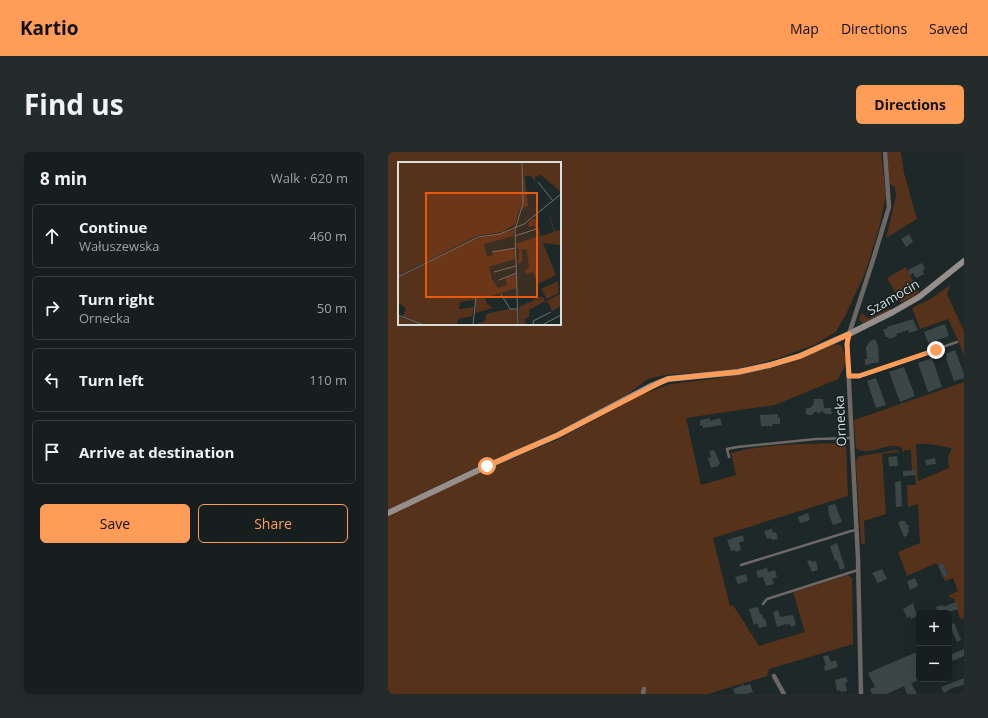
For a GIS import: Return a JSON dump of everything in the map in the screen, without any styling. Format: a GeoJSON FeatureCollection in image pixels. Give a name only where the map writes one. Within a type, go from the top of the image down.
{"type":"FeatureCollection","features":[{"type":"Feature","properties":{"kind":"street","name":"Ornecka"},"geometry":{"type":"LineString","coordinates":[[861,694],[857,530],[847,344],[889,208],[885,152]]}},
{"type":"Feature","properties":{"kind":"street","name":"Szamocin"},"geometry":{"type":"LineString","coordinates":[[388,513],[487,466],[558,435],[668,379],[725,374],[770,365],[800,356],[849,334],[919,297],[964,261]]}},
{"type":"Feature","properties":{"kind":"street"},"geometry":{"type":"LineString","coordinates":[[774,676],[784,694]]}},
{"type":"Feature","properties":{"kind":"lane"},"geometry":{"type":"LineString","coordinates":[[849,376],[859,376],[957,342]]}},
{"type":"Feature","properties":{"kind":"lane"},"geometry":{"type":"LineString","coordinates":[[729,457],[727,449],[737,447],[816,439],[852,438]]}},
{"type":"Feature","properties":{"kind":"lane"},"geometry":{"type":"LineString","coordinates":[[741,565],[857,530]]}},
{"type":"Feature","properties":{"kind":"lane"},"geometry":{"type":"LineString","coordinates":[[763,604],[767,598],[858,570]]}},
{"type":"Feature","properties":{"kind":"shaded area"},"geometry":{"type":"Polygon","coordinates":[[[388,152],[881,152],[886,195],[879,229],[865,273],[836,332],[814,345],[761,363],[732,370],[665,375],[648,379],[625,396],[562,429],[485,463],[388,510],[388,152]]]}},
{"type":"Feature","properties":{"kind":"shaded area"},"geometry":{"type":"Polygon","coordinates":[[[887,152],[901,152],[904,173],[917,219],[886,238],[896,196],[895,187],[890,184],[887,152]]]}},
{"type":"Feature","properties":{"kind":"shaded area"},"geometry":{"type":"Polygon","coordinates":[[[906,267],[919,293],[901,303],[887,278],[906,267]]]}},
{"type":"Feature","properties":{"kind":"shaded area"},"geometry":{"type":"Polygon","coordinates":[[[950,285],[947,294],[964,331],[964,356],[948,319],[920,329],[912,308],[932,298],[950,285]]]}},
{"type":"Feature","properties":{"kind":"shaded area"},"geometry":{"type":"Polygon","coordinates":[[[890,308],[890,310],[862,324],[859,318],[862,313],[868,319],[890,308]]]}},
{"type":"Feature","properties":{"kind":"shaded area"},"geometry":{"type":"Polygon","coordinates":[[[833,344],[841,345],[845,355],[845,363],[838,379],[775,405],[686,418],[701,485],[736,475],[731,453],[759,447],[846,443],[848,496],[713,538],[730,606],[733,605],[759,646],[805,632],[793,592],[848,575],[852,578],[853,644],[769,669],[767,676],[708,694],[388,694],[388,516],[484,470],[557,440],[641,395],[670,384],[712,379],[759,371],[782,365],[833,344]]]}},
{"type":"Feature","properties":{"kind":"shaded area"},"geometry":{"type":"Polygon","coordinates":[[[964,382],[964,620],[963,618],[960,619],[954,599],[948,596],[958,591],[953,578],[945,581],[943,577],[948,574],[943,563],[937,565],[936,563],[907,576],[898,552],[920,543],[918,504],[908,507],[907,485],[916,485],[915,471],[912,471],[911,450],[905,450],[903,452],[903,449],[898,446],[893,446],[861,451],[856,448],[854,420],[964,382]],[[916,444],[918,481],[949,468],[948,457],[952,448],[929,444],[916,444]]]}},
{"type":"Feature","properties":{"kind":"shaded area"},"geometry":{"type":"Polygon","coordinates":[[[897,450],[900,453],[882,454],[886,514],[864,521],[865,544],[861,544],[856,462],[860,456],[897,450]]]}},
{"type":"Feature","properties":{"kind":"building"},"geometry":{"type":"Polygon","coordinates":[[[909,234],[913,242],[906,247],[901,239],[909,234]]]}},
{"type":"Feature","properties":{"kind":"building"},"geometry":{"type":"Polygon","coordinates":[[[922,263],[925,269],[923,270],[924,274],[916,278],[913,273],[910,275],[908,270],[922,263]]]}},
{"type":"Feature","properties":{"kind":"building"},"geometry":{"type":"Polygon","coordinates":[[[913,319],[918,330],[909,333],[908,330],[896,334],[897,336],[889,339],[886,337],[883,330],[888,328],[887,327],[913,319]]]}},
{"type":"Feature","properties":{"kind":"building"},"geometry":{"type":"Polygon","coordinates":[[[945,324],[949,336],[928,343],[924,332],[945,324]]]}},
{"type":"Feature","properties":{"kind":"building"},"geometry":{"type":"Polygon","coordinates":[[[875,339],[878,346],[879,362],[865,365],[865,359],[867,359],[866,347],[870,341],[875,339]]]}},
{"type":"Feature","properties":{"kind":"building"},"geometry":{"type":"Polygon","coordinates":[[[955,350],[964,374],[964,378],[954,381],[946,354],[955,350]]]}},
{"type":"Feature","properties":{"kind":"building"},"geometry":{"type":"Polygon","coordinates":[[[932,358],[942,387],[928,392],[918,363],[932,358]]]}},
{"type":"Feature","properties":{"kind":"building"},"geometry":{"type":"Polygon","coordinates":[[[904,367],[915,396],[900,402],[889,372],[904,367]]]}},
{"type":"Feature","properties":{"kind":"building"},"geometry":{"type":"Polygon","coordinates":[[[876,378],[886,405],[876,408],[867,381],[876,378]]]}},
{"type":"Feature","properties":{"kind":"building"},"geometry":{"type":"Polygon","coordinates":[[[814,399],[823,399],[824,408],[831,408],[832,414],[826,414],[821,411],[819,414],[816,411],[812,415],[805,413],[806,408],[810,408],[813,405],[814,399]]]}},
{"type":"Feature","properties":{"kind":"building"},"geometry":{"type":"Polygon","coordinates":[[[778,414],[778,418],[780,417],[780,424],[772,424],[773,426],[761,426],[760,415],[778,414]]]}},
{"type":"Feature","properties":{"kind":"building"},"geometry":{"type":"Polygon","coordinates":[[[710,418],[710,421],[720,418],[722,425],[703,428],[703,425],[700,426],[700,420],[710,418]]]}},
{"type":"Feature","properties":{"kind":"building"},"geometry":{"type":"Polygon","coordinates":[[[714,450],[720,463],[718,466],[711,468],[708,458],[711,457],[709,451],[714,450]]]}},
{"type":"Feature","properties":{"kind":"building"},"geometry":{"type":"Polygon","coordinates":[[[897,456],[898,466],[889,466],[888,457],[897,456]]]}},
{"type":"Feature","properties":{"kind":"building"},"geometry":{"type":"Polygon","coordinates":[[[935,458],[936,464],[926,465],[925,460],[935,458]]]}},
{"type":"Feature","properties":{"kind":"building"},"geometry":{"type":"Polygon","coordinates":[[[915,470],[916,475],[903,476],[903,471],[915,470]]]}},
{"type":"Feature","properties":{"kind":"building"},"geometry":{"type":"Polygon","coordinates":[[[901,481],[902,506],[896,507],[895,482],[901,481]]]}},
{"type":"Feature","properties":{"kind":"building"},"geometry":{"type":"Polygon","coordinates":[[[835,504],[842,522],[833,525],[829,515],[828,506],[835,504]]]}},
{"type":"Feature","properties":{"kind":"building"},"geometry":{"type":"Polygon","coordinates":[[[808,513],[810,520],[800,523],[798,517],[808,513]]]}},
{"type":"Feature","properties":{"kind":"building"},"geometry":{"type":"Polygon","coordinates":[[[905,521],[909,526],[909,532],[907,533],[908,535],[904,537],[898,523],[905,521]]]}},
{"type":"Feature","properties":{"kind":"building"},"geometry":{"type":"Polygon","coordinates":[[[772,529],[773,533],[776,532],[778,539],[767,539],[764,531],[772,529]]]}},
{"type":"Feature","properties":{"kind":"building"},"geometry":{"type":"Polygon","coordinates":[[[743,535],[744,541],[739,543],[741,550],[736,552],[735,550],[731,551],[727,540],[743,535]]]}},
{"type":"Feature","properties":{"kind":"building"},"geometry":{"type":"Polygon","coordinates":[[[837,543],[845,568],[840,570],[830,546],[837,543]]]}},
{"type":"Feature","properties":{"kind":"building"},"geometry":{"type":"Polygon","coordinates":[[[811,560],[812,562],[816,561],[818,570],[812,572],[807,561],[811,560]]]}},
{"type":"Feature","properties":{"kind":"building"},"geometry":{"type":"Polygon","coordinates":[[[943,563],[948,575],[943,577],[938,565],[943,563]]]}},
{"type":"Feature","properties":{"kind":"building"},"geometry":{"type":"Polygon","coordinates":[[[767,568],[768,572],[775,570],[777,577],[772,579],[774,584],[766,586],[763,577],[758,578],[756,571],[767,568]]]}},
{"type":"Feature","properties":{"kind":"building"},"geometry":{"type":"Polygon","coordinates":[[[882,569],[887,579],[878,583],[872,573],[882,569]]]}},
{"type":"Feature","properties":{"kind":"building"},"geometry":{"type":"Polygon","coordinates":[[[746,574],[748,581],[738,584],[735,577],[746,574]]]}},
{"type":"Feature","properties":{"kind":"building"},"geometry":{"type":"Polygon","coordinates":[[[915,578],[918,586],[910,590],[907,581],[915,578]]]}},
{"type":"Feature","properties":{"kind":"building"},"geometry":{"type":"Polygon","coordinates":[[[956,602],[958,609],[952,611],[937,610],[936,607],[943,605],[943,607],[956,602]]]}},
{"type":"Feature","properties":{"kind":"building"},"geometry":{"type":"Polygon","coordinates":[[[913,603],[916,616],[911,619],[910,616],[907,618],[903,609],[913,603]]]}},
{"type":"Feature","properties":{"kind":"building"},"geometry":{"type":"Polygon","coordinates":[[[758,607],[767,626],[759,628],[757,623],[754,625],[749,609],[758,607]]]}},
{"type":"Feature","properties":{"kind":"building"},"geometry":{"type":"Polygon","coordinates":[[[778,610],[780,617],[793,615],[796,625],[791,627],[790,624],[786,624],[777,627],[773,612],[778,610]]]}},
{"type":"Feature","properties":{"kind":"building"},"geometry":{"type":"Polygon","coordinates":[[[954,623],[961,640],[957,642],[952,630],[952,624],[954,623]]]}},
{"type":"Feature","properties":{"kind":"building"},"geometry":{"type":"Polygon","coordinates":[[[964,649],[964,656],[953,661],[952,654],[964,649]]]}},
{"type":"Feature","properties":{"kind":"building"},"geometry":{"type":"Polygon","coordinates":[[[916,652],[916,681],[911,683],[917,694],[907,694],[904,686],[887,694],[872,694],[870,689],[875,687],[868,673],[916,652]]]}},
{"type":"Feature","properties":{"kind":"building"},"geometry":{"type":"Polygon","coordinates":[[[828,655],[831,662],[836,660],[838,667],[825,671],[824,666],[826,666],[823,656],[828,655]]]}},
{"type":"Feature","properties":{"kind":"building"},"geometry":{"type":"Polygon","coordinates":[[[846,677],[848,682],[845,683],[847,691],[837,691],[835,680],[846,677]]]}},
{"type":"Feature","properties":{"kind":"building"},"geometry":{"type":"Polygon","coordinates":[[[964,678],[964,685],[952,688],[944,693],[941,687],[964,678]]]}},
{"type":"Feature","properties":{"kind":"building"},"geometry":{"type":"Polygon","coordinates":[[[742,684],[744,686],[750,684],[753,692],[746,694],[735,694],[733,689],[741,686],[742,684]]]}},
{"type":"Feature","properties":{"kind":"route"},"geometry":{"type":"LineString","coordinates":[[487,466],[558,435],[651,386],[668,379],[718,375],[770,365],[800,356],[849,334],[847,344],[849,376],[859,376],[936,350]]}}]}
